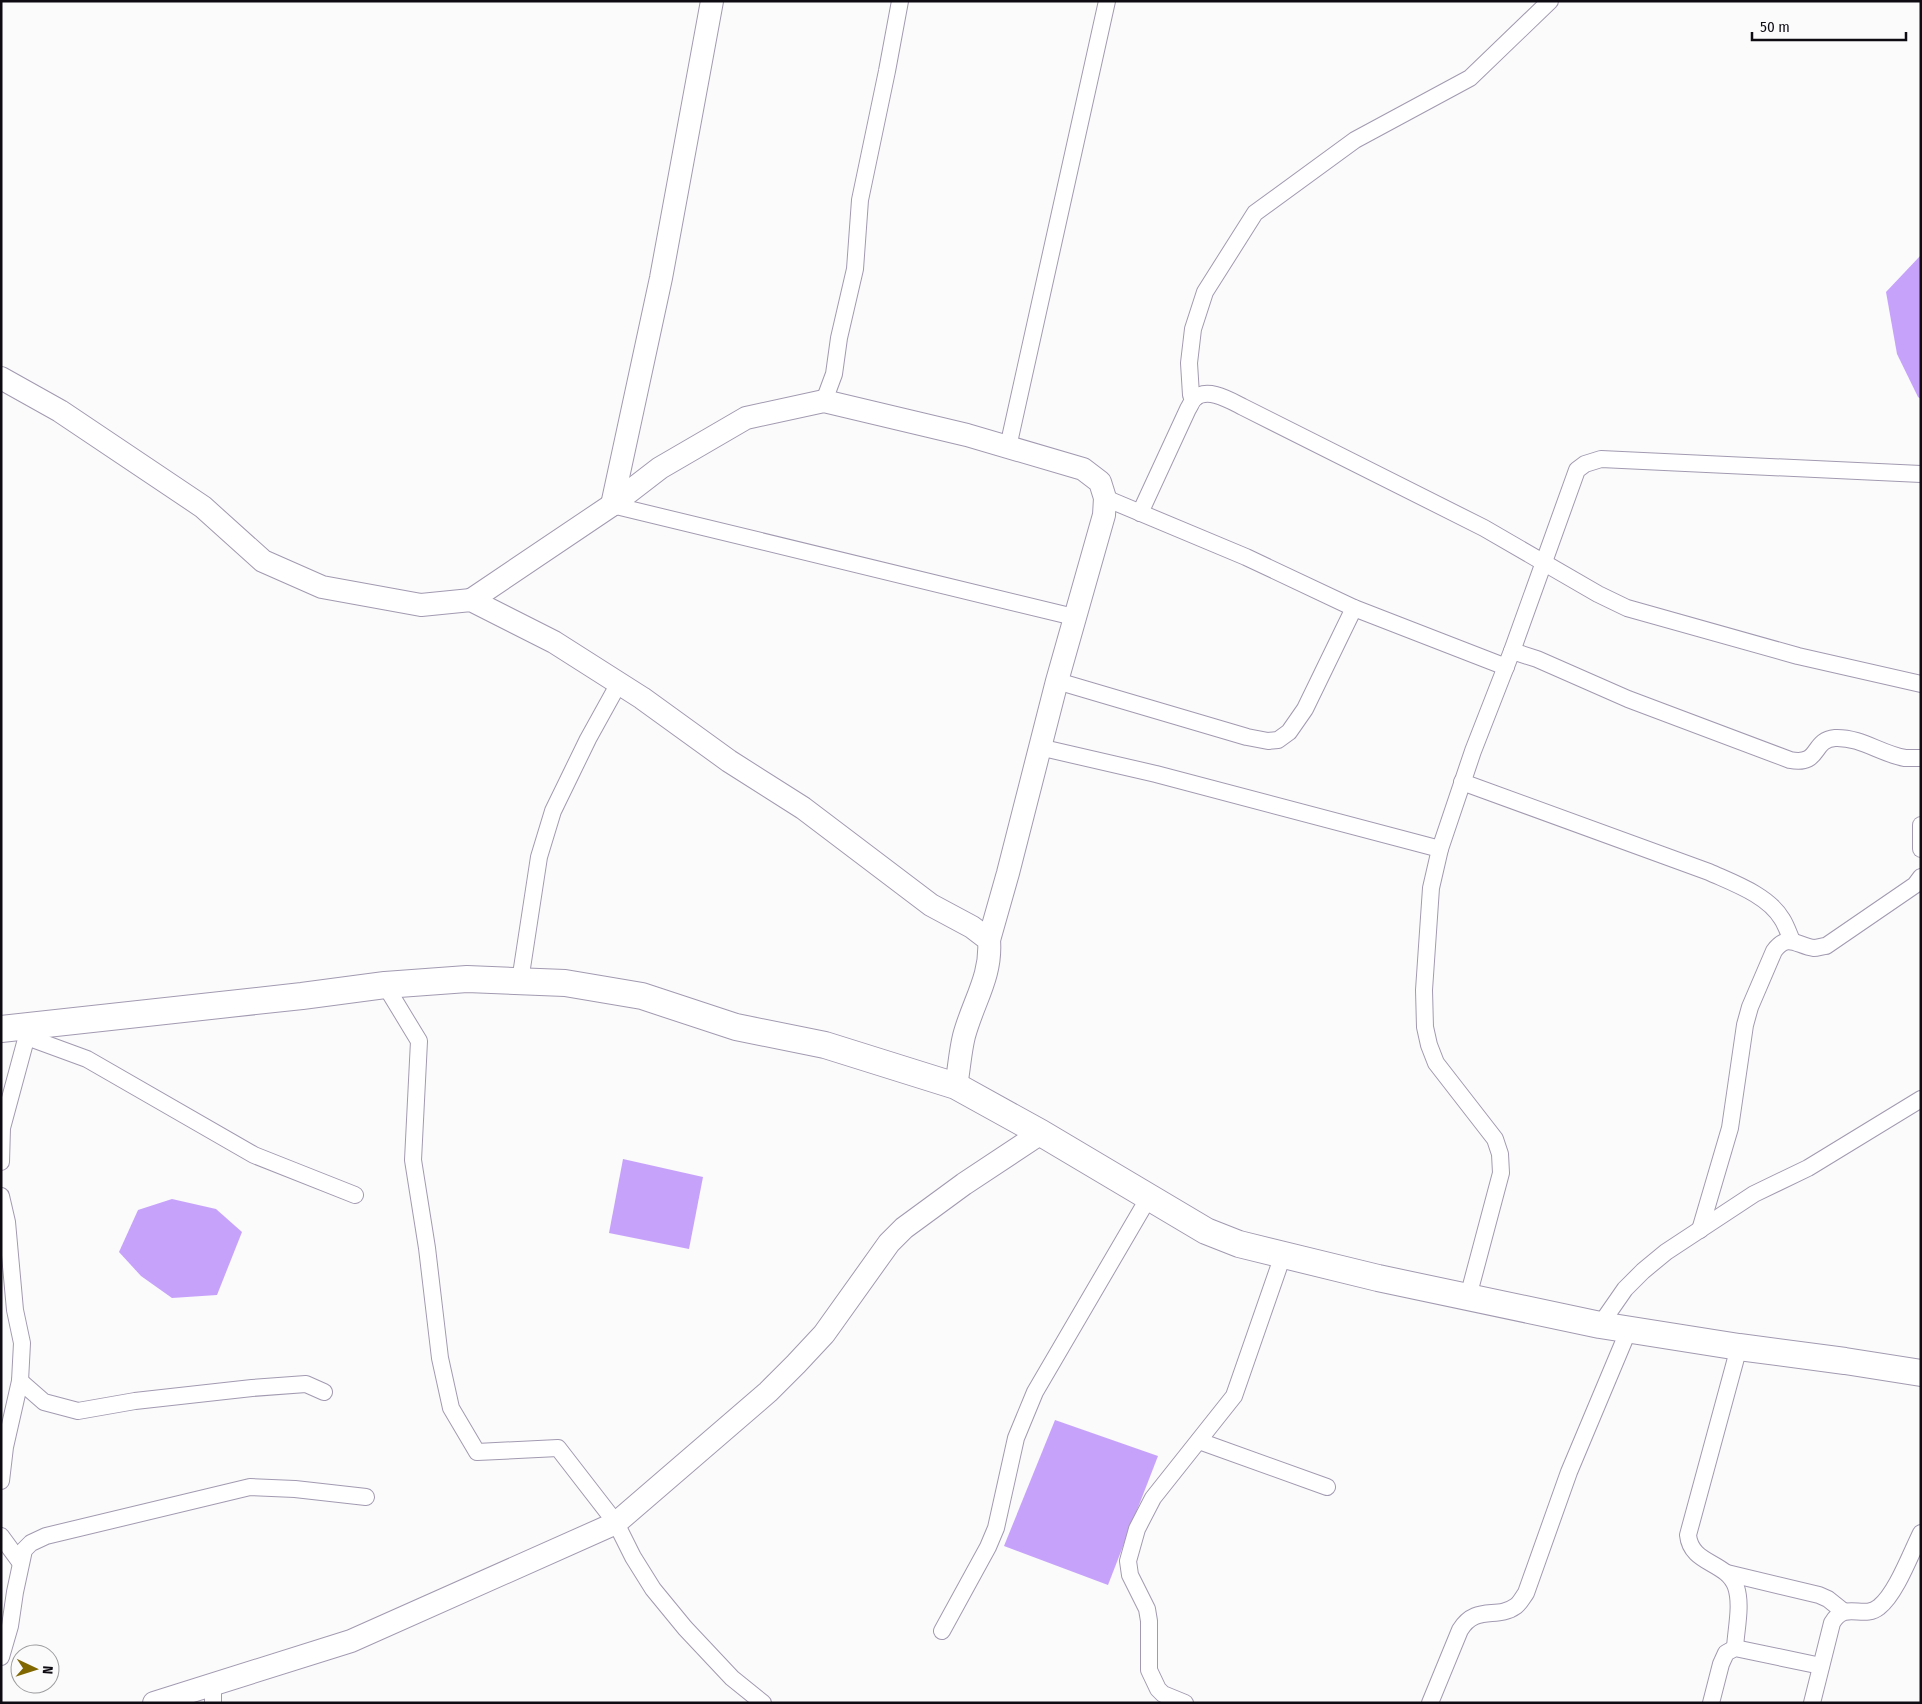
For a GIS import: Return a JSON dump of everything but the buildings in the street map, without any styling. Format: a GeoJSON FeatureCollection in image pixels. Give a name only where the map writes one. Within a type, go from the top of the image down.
{"type":"FeatureCollection","features":[{"type":"Feature","properties":{"kind":"main road"},"geometry":{"type":"LineString","coordinates":[[1,1029],[28,1032],[385,985],[467,979],[565,982],[642,996],[736,1027],[825,1045],[956,1086],[1041,1133],[1206,1231],[1239,1244],[1468,1297],[1600,1325],[1921,1373]]}},
{"type":"Feature","properties":{"kind":"street"},"geometry":{"type":"LineString","coordinates":[[612,505],[663,268],[712,1]]}},
{"type":"Feature","properties":{"kind":"street"},"geometry":{"type":"LineString","coordinates":[[824,401],[834,374],[839,338],[855,269],[860,200],[900,1]]}},
{"type":"Feature","properties":{"kind":"street"},"geometry":{"type":"LineString","coordinates":[[1008,447],[1107,1]]}},
{"type":"Feature","properties":{"kind":"street"},"geometry":{"type":"LineString","coordinates":[[1195,398],[1191,395],[1189,363],[1193,328],[1205,292],[1255,213],[1355,140],[1470,78],[1550,1]]}},
{"type":"Feature","properties":{"kind":"street"},"geometry":{"type":"LineString","coordinates":[[1,378],[60,411],[203,507],[263,562],[322,587],[421,605],[471,600],[612,505],[660,468],[746,418],[824,401],[968,435],[1083,468],[1100,482],[1105,498],[1104,516],[1074,617],[1008,873],[988,940],[990,954],[988,971],[964,1036],[956,1086]]}},
{"type":"Feature","properties":{"kind":"street"},"geometry":{"type":"LineString","coordinates":[[1140,513],[1188,409],[1195,398],[1204,394],[1218,396],[1244,407],[1484,528],[1598,594],[1627,608],[1798,656],[1921,684]]}},
{"type":"Feature","properties":{"kind":"street"},"geometry":{"type":"LineString","coordinates":[[1468,1297],[1500,1173],[1500,1154],[1495,1139],[1436,1063],[1425,1027],[1425,961],[1431,888],[1440,849],[1462,782],[1512,651],[1577,470],[1585,464],[1601,459],[1921,474]]}},
{"type":"Feature","properties":{"kind":"street"},"geometry":{"type":"LineString","coordinates":[[1105,498],[1246,557],[1354,608],[1506,667]]}},
{"type":"Feature","properties":{"kind":"street"},"geometry":{"type":"LineString","coordinates":[[612,505],[1074,617]]}},
{"type":"Feature","properties":{"kind":"street"},"geometry":{"type":"LineString","coordinates":[[471,600],[554,642],[642,698],[729,762],[803,808],[931,904],[972,927],[988,940]]}},
{"type":"Feature","properties":{"kind":"street"},"geometry":{"type":"LineString","coordinates":[[1057,681],[1247,737],[1268,741],[1278,740],[1289,732],[1305,709],[1354,608]]}},
{"type":"Feature","properties":{"kind":"street"},"geometry":{"type":"LineString","coordinates":[[1512,651],[1628,699],[1790,760],[1804,762],[1809,760],[1823,741],[1833,738],[1844,738],[1865,743],[1904,758],[1921,758]]}},
{"type":"Feature","properties":{"kind":"street"},"geometry":{"type":"LineString","coordinates":[[520,981],[539,857],[553,811],[588,739],[619,683]]}},
{"type":"Feature","properties":{"kind":"street"},"geometry":{"type":"LineString","coordinates":[[1039,747],[1156,774],[1440,849]]}},
{"type":"Feature","properties":{"kind":"street"},"geometry":{"type":"LineString","coordinates":[[1462,782],[1709,872],[1735,884],[1772,906],[1782,918],[1792,941]]}},
{"type":"Feature","properties":{"kind":"street"},"geometry":{"type":"LineString","coordinates":[[1921,825],[1921,849]]}},
{"type":"Feature","properties":{"kind":"street"},"geometry":{"type":"LineString","coordinates":[[1700,1230],[1730,1128],[1745,1025],[1750,1007],[1774,951],[1779,944],[1792,941],[1816,948],[1826,946],[1915,885],[1921,878]]}},
{"type":"Feature","properties":{"kind":"street"},"geometry":{"type":"LineString","coordinates":[[385,985],[419,1041],[413,1160],[427,1248],[440,1358],[452,1408],[477,1452],[558,1448],[616,1523],[633,1557],[653,1589],[685,1628],[732,1678],[763,1703]]}},
{"type":"Feature","properties":{"kind":"street"},"geometry":{"type":"LineString","coordinates":[[1,1162],[2,1128],[28,1032],[87,1059],[254,1155],[355,1195]]}},
{"type":"Feature","properties":{"kind":"street"},"geometry":{"type":"LineString","coordinates":[[1600,1325],[1625,1290],[1643,1271],[1666,1252],[1754,1194],[1808,1168],[1921,1099]]}},
{"type":"Feature","properties":{"kind":"street"},"geometry":{"type":"LineString","coordinates":[[154,1703],[213,1694],[351,1641],[616,1523],[768,1392],[796,1364],[824,1334],[889,1243],[904,1228],[964,1184],[1041,1133]]}},
{"type":"Feature","properties":{"kind":"street"},"geometry":{"type":"LineString","coordinates":[[1,1196],[7,1222],[14,1310],[22,1343],[20,1382],[5,1447],[1,1481]]}},
{"type":"Feature","properties":{"kind":"street"},"geometry":{"type":"LineString","coordinates":[[942,1631],[988,1547],[996,1528],[1016,1438],[1035,1392],[1149,1197]]}},
{"type":"Feature","properties":{"kind":"street"},"geometry":{"type":"LineString","coordinates":[[1184,1703],[1163,1694],[1158,1689],[1149,1670],[1149,1620],[1147,1609],[1130,1575],[1128,1561],[1137,1529],[1153,1498],[1234,1396],[1282,1255]]}},
{"type":"Feature","properties":{"kind":"street"},"geometry":{"type":"LineString","coordinates":[[1430,1703],[1460,1630],[1466,1620],[1473,1616],[1506,1610],[1517,1605],[1526,1593],[1569,1472],[1629,1329]]}},
{"type":"Feature","properties":{"kind":"street"},"geometry":{"type":"LineString","coordinates":[[1739,1347],[1688,1535],[1689,1546],[1694,1552],[1727,1573],[1819,1595],[1828,1599],[1843,1611]]}},
{"type":"Feature","properties":{"kind":"street"},"geometry":{"type":"LineString","coordinates":[[20,1382],[44,1402],[78,1411],[135,1401],[252,1388],[306,1384],[324,1392]]}},
{"type":"Feature","properties":{"kind":"street"},"geometry":{"type":"LineString","coordinates":[[1199,1441],[1328,1487]]}},
{"type":"Feature","properties":{"kind":"street"},"geometry":{"type":"LineString","coordinates":[[1,1658],[10,1626],[20,1562],[24,1550],[31,1543],[46,1536],[250,1487],[295,1489],[366,1497]]}},
{"type":"Feature","properties":{"kind":"street"},"geometry":{"type":"LineString","coordinates":[[1812,1703],[1832,1622],[1837,1614],[1843,1611],[1867,1611],[1878,1608],[1889,1597],[1921,1533]]}},
{"type":"Feature","properties":{"kind":"street"},"geometry":{"type":"LineString","coordinates":[[1,1536],[20,1562]]}},
{"type":"Feature","properties":{"kind":"street"},"geometry":{"type":"LineString","coordinates":[[1727,1573],[1736,1585],[1738,1600],[1735,1648]]}},
{"type":"Feature","properties":{"kind":"street"},"geometry":{"type":"LineString","coordinates":[[1711,1703],[1721,1664],[1726,1653],[1735,1648],[1821,1666]]}},
{"type":"Feature","properties":{"kind":"shaded area"},"geometry":{"type":"Polygon","coordinates":[[[1921,255],[1921,399],[1918,397],[1897,354],[1886,292],[1921,255]]]}},
{"type":"Feature","properties":{"kind":"shaded area"},"geometry":{"type":"Polygon","coordinates":[[[623,1159],[703,1177],[689,1249],[609,1233],[623,1159]]]}},
{"type":"Feature","properties":{"kind":"shaded area"},"geometry":{"type":"Polygon","coordinates":[[[172,1199],[216,1209],[242,1232],[217,1295],[172,1298],[141,1276],[119,1252],[138,1210],[172,1199]]]}},
{"type":"Feature","properties":{"kind":"shaded area"},"geometry":{"type":"Polygon","coordinates":[[[1055,1420],[1158,1456],[1108,1585],[1004,1546],[1055,1420]]]}}]}
